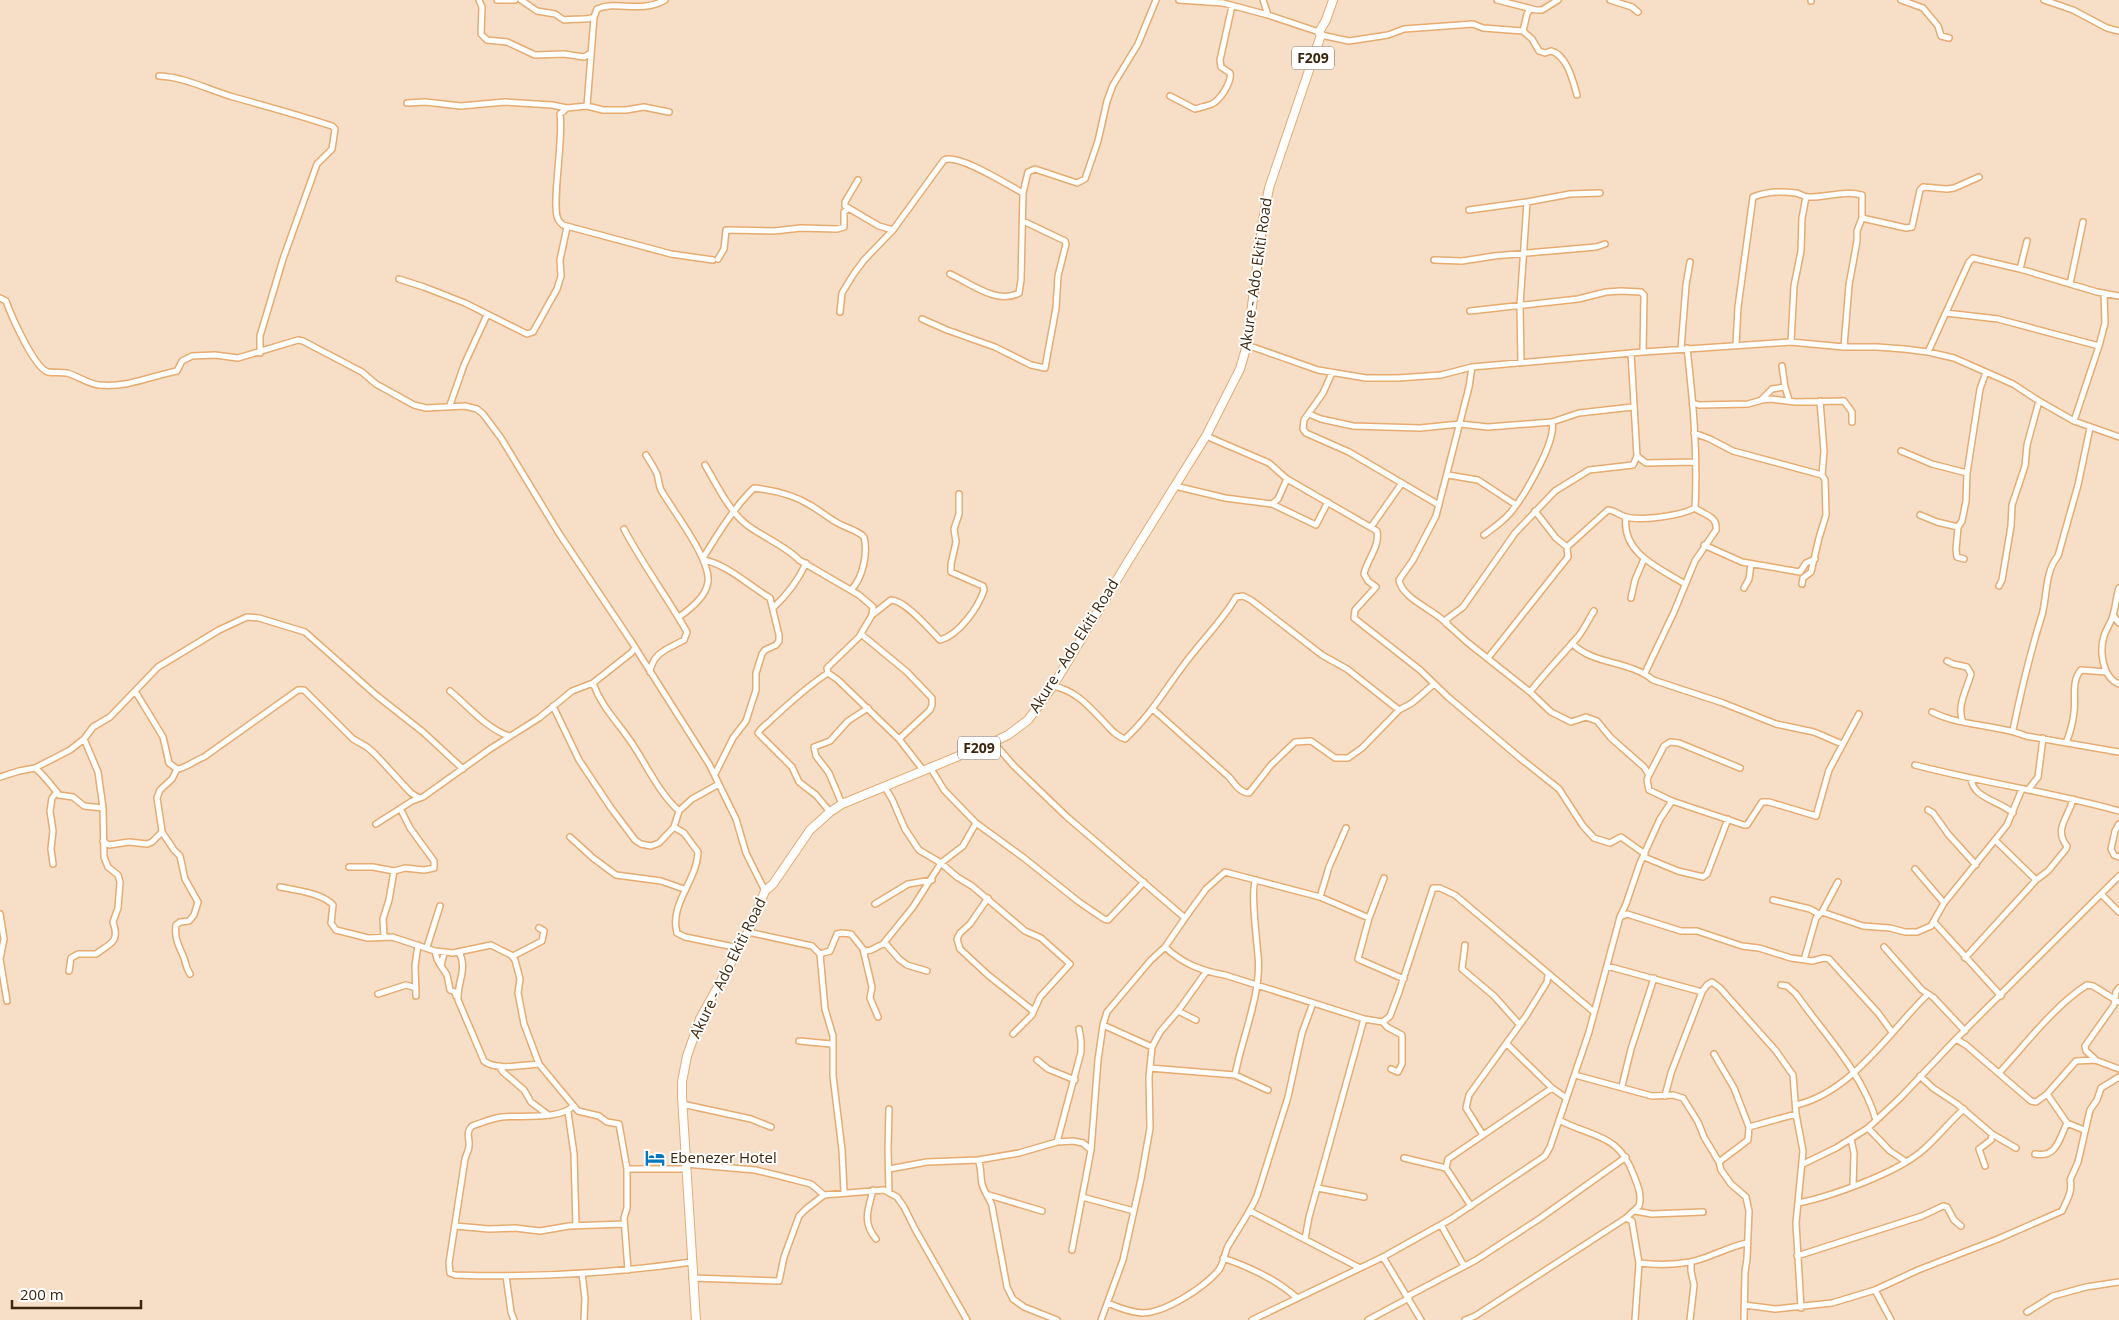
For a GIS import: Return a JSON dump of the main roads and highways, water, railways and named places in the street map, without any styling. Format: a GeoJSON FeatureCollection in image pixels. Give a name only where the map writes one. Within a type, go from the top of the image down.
{"type":"FeatureCollection","features":[{"type":"Feature","properties":{"kind":"main road","name":"Akure - Ado Ekiti Road"},"geometry":{"type":"LineString","coordinates":[[696,1320],[685,1166],[682,1082],[700,1019],[748,932],[765,891],[773,884],[810,830],[842,804],[1008,735],[1028,720],[1053,686],[1206,436],[1238,374],[1248,344],[1265,204],[1269,188],[1333,0]]}},
{"type":"Feature","properties":{"kind":"place","name":"Ebenezer Hotel"},"geometry":{"type":"Point","coordinates":[655,1158]}}]}
